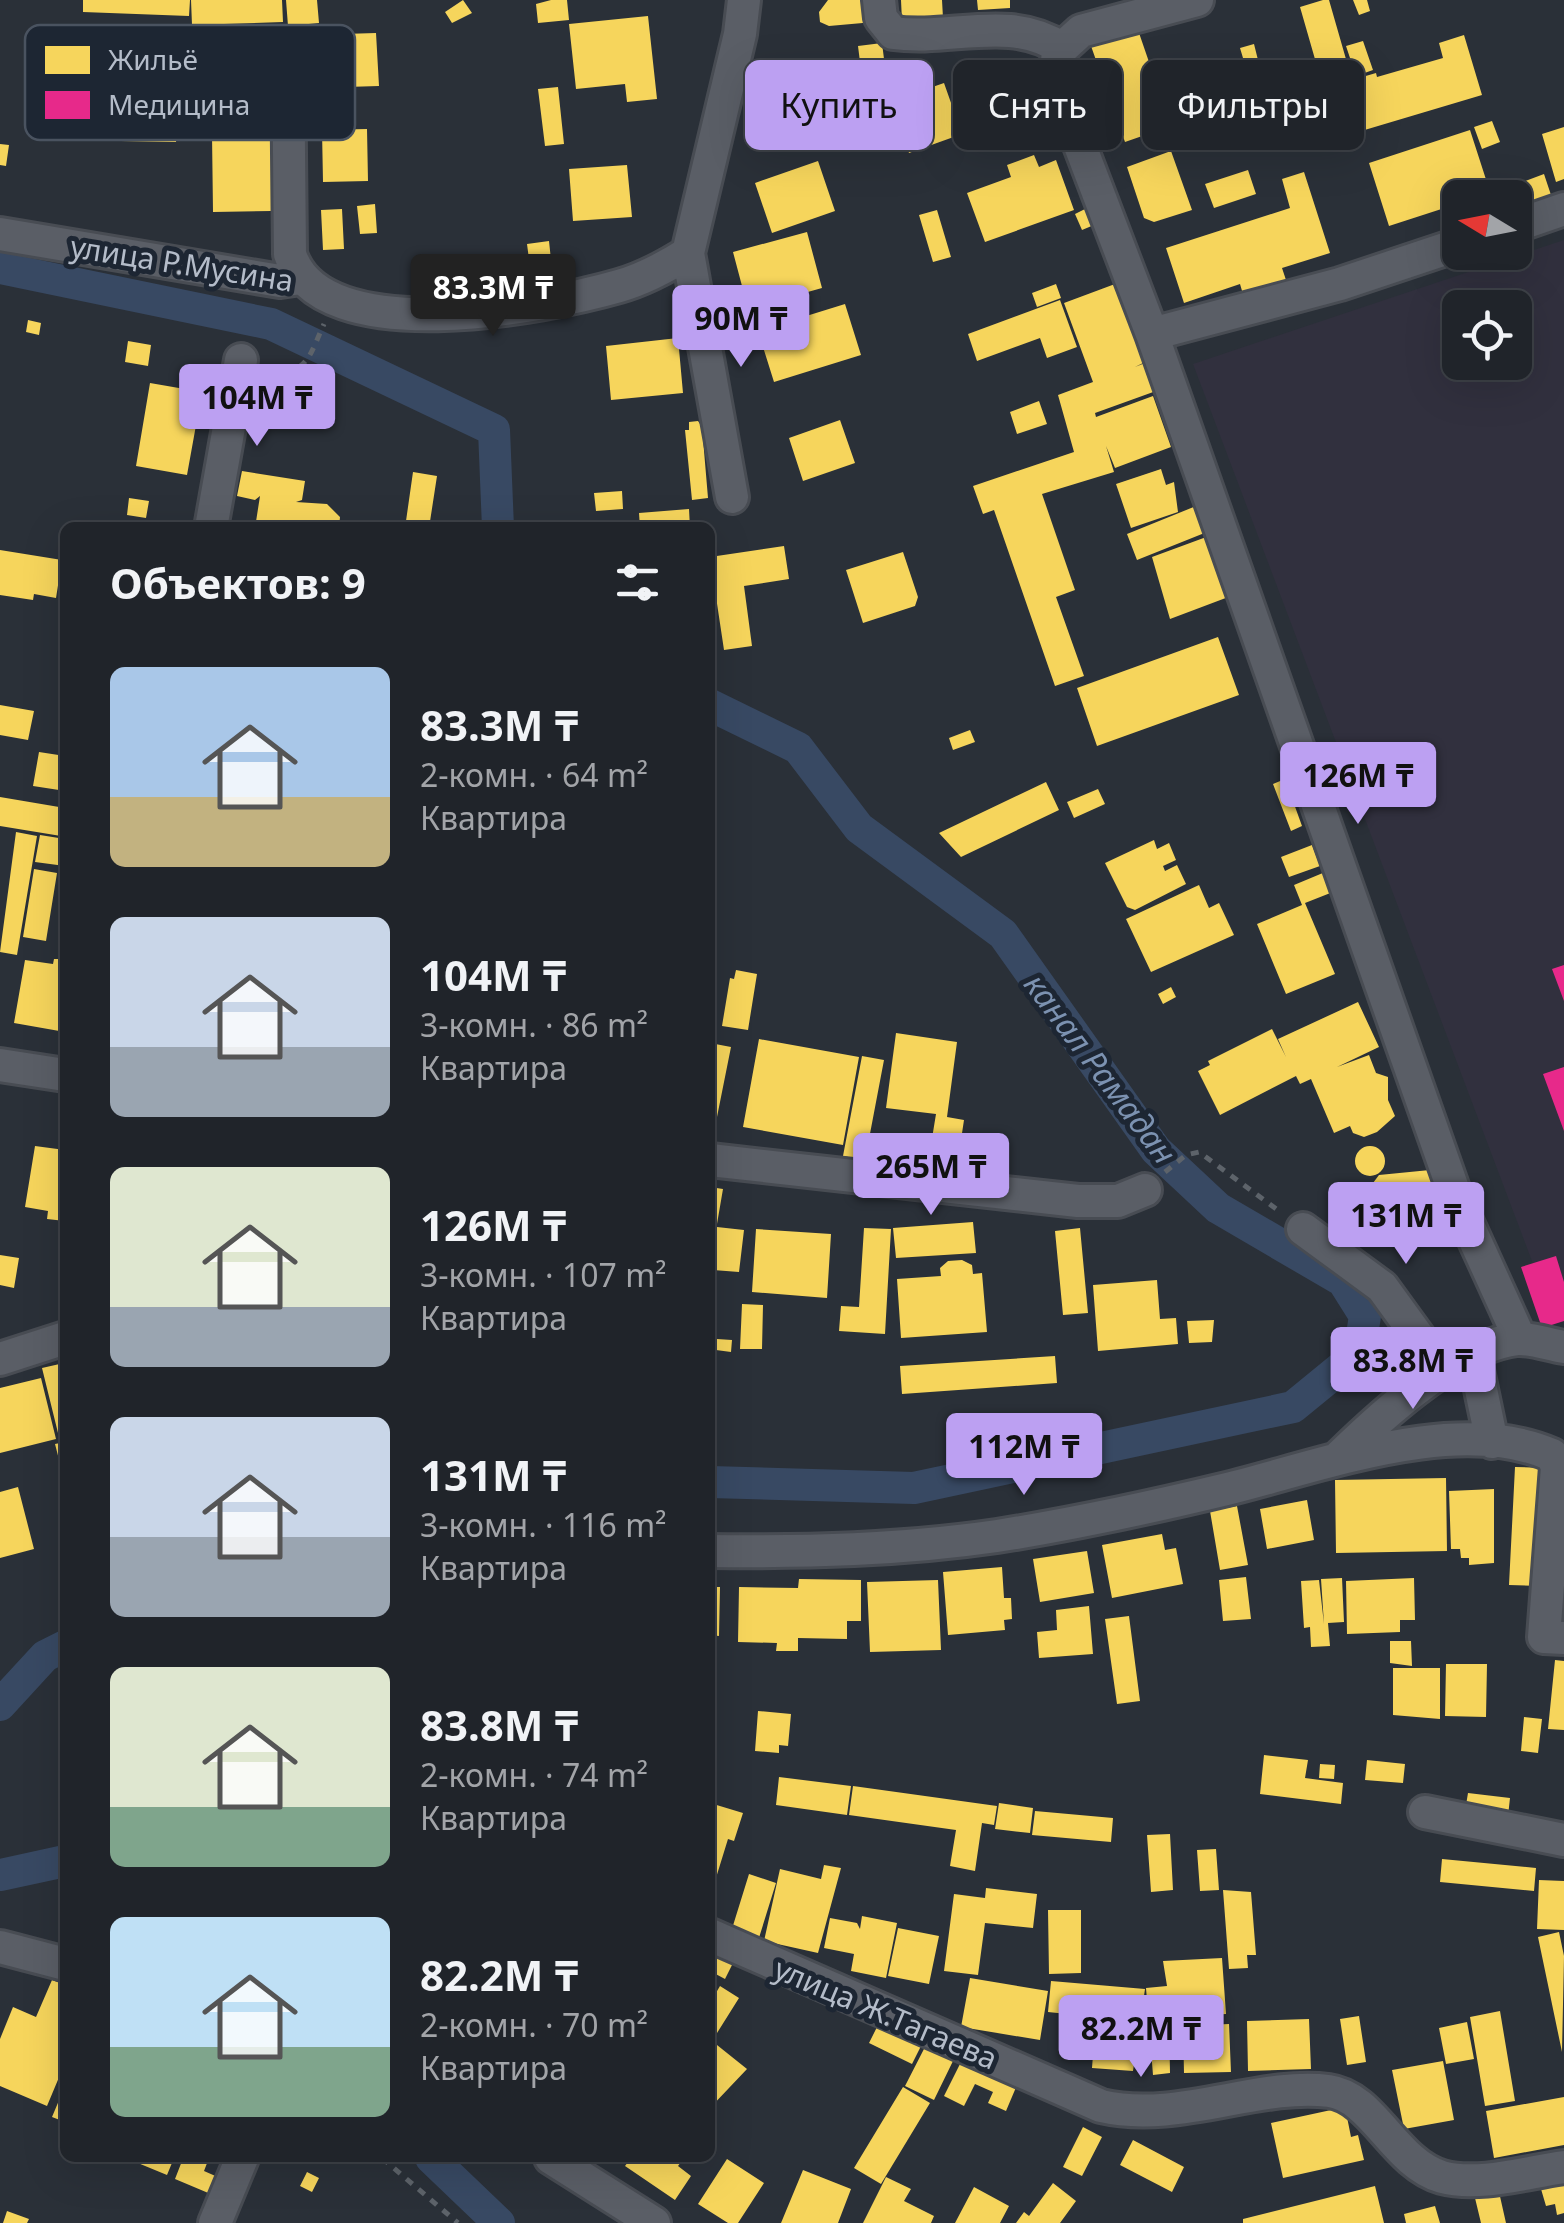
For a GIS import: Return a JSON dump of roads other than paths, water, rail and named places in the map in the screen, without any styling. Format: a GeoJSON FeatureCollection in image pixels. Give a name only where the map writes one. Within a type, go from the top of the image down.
{"type":"FeatureCollection","features":[{"type":"Feature","properties":{"kind":"street"},"geometry":{"type":"LineString","coordinates":[[732,497],[688,254],[744,0]]}},
{"type":"Feature","properties":{"kind":"street"},"geometry":{"type":"LineString","coordinates":[[879,0],[881,18],[893,33],[1017,28],[1041,35],[1061,48]]}},
{"type":"Feature","properties":{"kind":"street"},"geometry":{"type":"LineString","coordinates":[[1197,0],[1081,31],[1061,48],[1055,80],[1152,334],[1458,1203],[1520,1339]]}},
{"type":"Feature","properties":{"kind":"street"},"geometry":{"type":"LineString","coordinates":[[289,140],[290,254],[301,278]]}},
{"type":"Feature","properties":{"kind":"street"},"geometry":{"type":"LineString","coordinates":[[1532,220],[1564,209]]}},
{"type":"Feature","properties":{"kind":"street","name":"улица Р.Мусина"},"geometry":{"type":"LineString","coordinates":[[0,234],[280,281],[301,278],[334,300],[363,310],[452,314],[617,287],[652,275],[688,254]]}},
{"type":"Feature","properties":{"kind":"street"},"geometry":{"type":"LineString","coordinates":[[1152,334],[1340,284],[1442,250]]}},
{"type":"Feature","properties":{"kind":"street"},"geometry":{"type":"LineString","coordinates":[[212,522],[239,372]]}},
{"type":"Feature","properties":{"kind":"street"},"geometry":{"type":"LineString","coordinates":[[0,1065],[60,1074]]}},
{"type":"Feature","properties":{"kind":"street"},"geometry":{"type":"LineString","coordinates":[[715,1161],[823,1176],[1078,1201],[1118,1201],[1145,1190]]}},
{"type":"Feature","properties":{"kind":"street"},"geometry":{"type":"LineString","coordinates":[[1303,1229],[1382,1287],[1444,1372]]}},
{"type":"Feature","properties":{"kind":"street"},"geometry":{"type":"LineString","coordinates":[[1340,1456],[1393,1404],[1474,1356],[1520,1339],[1564,1347]]}},
{"type":"Feature","properties":{"kind":"street"},"geometry":{"type":"LineString","coordinates":[[0,1360],[60,1340]]}},
{"type":"Feature","properties":{"kind":"street"},"geometry":{"type":"LineString","coordinates":[[1474,1356],[1492,1442]]}},
{"type":"Feature","properties":{"kind":"street"},"geometry":{"type":"LineString","coordinates":[[715,1551],[834,1552],[1000,1535],[1226,1489],[1340,1456],[1414,1443],[1492,1442],[1538,1448],[1552,1455],[1557,1467],[1544,1637],[1564,1638]]}},
{"type":"Feature","properties":{"kind":"street"},"geometry":{"type":"LineString","coordinates":[[1425,1812],[1564,1840]]}},
{"type":"Feature","properties":{"kind":"street","name":"улица Ж.Тагаева"},"geometry":{"type":"LineString","coordinates":[[715,1937],[1101,2106],[1144,2112],[1330,2091],[1363,2108],[1420,2168],[1443,2177],[1465,2180],[1564,2167]]}},
{"type":"Feature","properties":{"kind":"street"},"geometry":{"type":"LineString","coordinates":[[0,1947],[60,1963]]}},
{"type":"Feature","properties":{"kind":"street"},"geometry":{"type":"LineString","coordinates":[[215,2223],[240,2162]]}},
{"type":"Feature","properties":{"kind":"street"},"geometry":{"type":"LineString","coordinates":[[557,2162],[654,2223]]}},
{"type":"Feature","properties":{"kind":"waterway","name":"канал Рамадан"},"geometry":{"type":"LineString","coordinates":[[0,268],[271,324],[494,430],[498,522]]}},
{"type":"Feature","properties":{"kind":"waterway","name":"канал Рамадан"},"geometry":{"type":"LineString","coordinates":[[715,707],[798,748],[859,828],[1003,934],[1156,1150],[1218,1208],[1343,1281],[1365,1316],[1359,1353],[1293,1407],[914,1488],[715,1482]]}},
{"type":"Feature","properties":{"kind":"waterway","name":"канал Рамадан"},"geometry":{"type":"LineString","coordinates":[[0,1705],[45,1656],[60,1648]]}},
{"type":"Feature","properties":{"kind":"waterway","name":"канал Рамадан"},"geometry":{"type":"LineString","coordinates":[[0,1875],[60,1862]]}},
{"type":"Feature","properties":{"kind":"waterway","name":"канал Рамадан"},"geometry":{"type":"LineString","coordinates":[[435,2162],[499,2223]]}}]}
